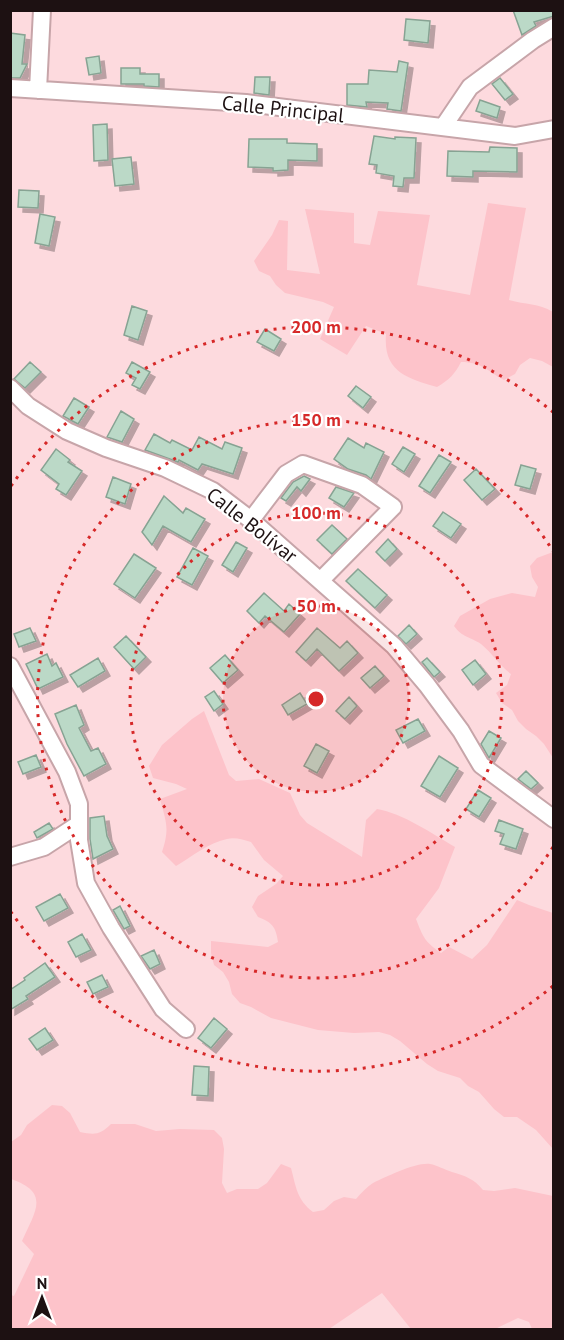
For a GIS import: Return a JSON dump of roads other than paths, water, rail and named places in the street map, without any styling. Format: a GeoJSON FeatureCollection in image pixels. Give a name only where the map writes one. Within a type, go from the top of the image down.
{"type":"FeatureCollection","features":[{"type":"Feature","properties":{"kind":"street"},"geometry":{"type":"LineString","coordinates":[[38,90],[42,10]]}},
{"type":"Feature","properties":{"kind":"street"},"geometry":{"type":"LineString","coordinates":[[443,127],[470,87],[554,27]]}},
{"type":"Feature","properties":{"kind":"street","name":"Calle Principal"},"geometry":{"type":"LineString","coordinates":[[10,88],[246,103],[515,136],[554,129]]}},
{"type":"Feature","properties":{"kind":"street","name":"Calle Bolívar"},"geometry":{"type":"LineString","coordinates":[[10,387],[16,404],[28,406],[67,431],[106,448],[165,468],[213,491],[251,520],[394,646],[461,731],[481,765],[554,819]]}},
{"type":"Feature","properties":{"kind":"street"},"geometry":{"type":"LineString","coordinates":[[251,520],[286,474],[303,464],[362,485],[393,507],[321,580]]}},
{"type":"Feature","properties":{"kind":"street"},"geometry":{"type":"LineString","coordinates":[[10,666],[67,772],[79,804],[79,840],[86,883],[111,928],[163,1009],[186,1029]]}},
{"type":"Feature","properties":{"kind":"street"},"geometry":{"type":"LineString","coordinates":[[10,857],[44,847],[79,824]]}}]}
